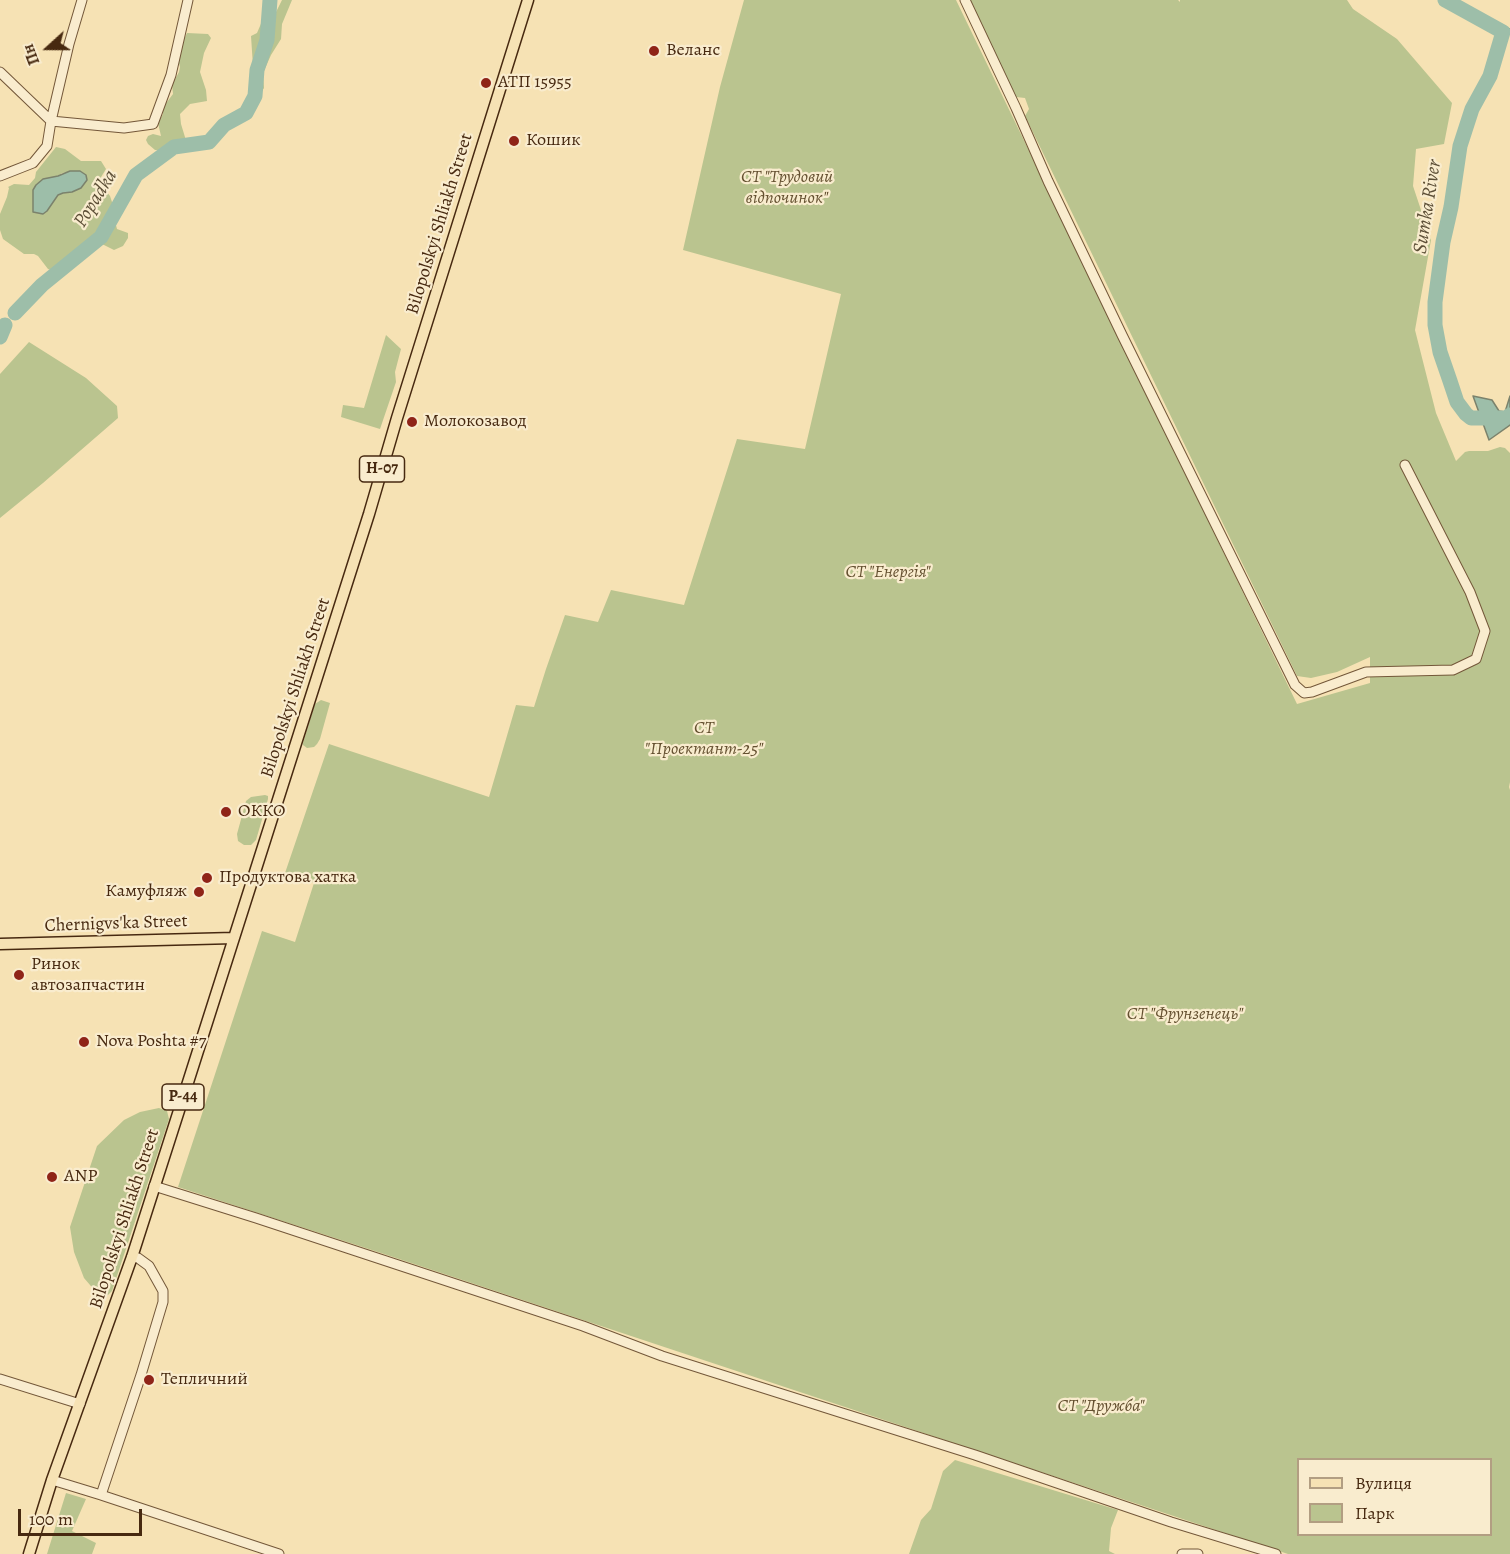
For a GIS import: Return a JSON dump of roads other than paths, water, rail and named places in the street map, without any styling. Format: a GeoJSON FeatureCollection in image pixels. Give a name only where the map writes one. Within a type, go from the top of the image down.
{"type":"FeatureCollection","features":[{"type":"Feature","properties":{"kind":"main road","name":"Bilopolskyi Shliakh Street"},"geometry":{"type":"LineString","coordinates":[[29,1554],[52,1480],[132,1257],[362,534],[528,0]]}},
{"type":"Feature","properties":{"kind":"main road","name":"Chernigvs'ka Street"},"geometry":{"type":"LineString","coordinates":[[0,944],[234,938]]}},
{"type":"Feature","properties":{"kind":"street"},"geometry":{"type":"LineString","coordinates":[[0,176],[33,163],[47,146],[69,44],[82,0]]}},
{"type":"Feature","properties":{"kind":"street"},"geometry":{"type":"LineString","coordinates":[[0,72],[51,122],[124,128],[153,124],[171,75],[188,0]]}},
{"type":"Feature","properties":{"kind":"street"},"geometry":{"type":"LineString","coordinates":[[965,0],[1048,181],[1148,388],[1295,685],[1304,693],[1366,672],[1454,670],[1476,659],[1485,631],[1478,611],[1405,465]]}},
{"type":"Feature","properties":{"kind":"street"},"geometry":{"type":"LineString","coordinates":[[154,1186],[561,1319],[662,1356],[1276,1554]]}},
{"type":"Feature","properties":{"kind":"street"},"geometry":{"type":"LineString","coordinates":[[101,1495],[163,1302],[163,1291],[149,1266],[138,1258],[132,1257]]}},
{"type":"Feature","properties":{"kind":"street"},"geometry":{"type":"LineString","coordinates":[[0,1379],[80,1404]]}},
{"type":"Feature","properties":{"kind":"street"},"geometry":{"type":"LineString","coordinates":[[52,1480],[279,1554]]}},
{"type":"Feature","properties":{"kind":"street"},"geometry":{"type":"LineString","coordinates":[[1182,1554],[1198,1554]]}},
{"type":"Feature","properties":{"kind":"waterway","name":"Popadka"},"geometry":{"type":"LineString","coordinates":[[15,313],[42,285],[101,237],[136,175],[174,147],[209,142],[224,125],[246,113],[255,96],[257,70],[267,40],[270,0]]}},
{"type":"Feature","properties":{"kind":"waterway","name":"Sumka River"},"geometry":{"type":"LineString","coordinates":[[1445,0],[1503,32],[1490,76],[1472,109],[1460,146],[1443,242],[1435,302],[1435,325],[1440,352],[1457,402],[1466,414],[1471,418],[1506,418],[1510,415]]}},
{"type":"Feature","properties":{"kind":"waterway","name":"Sumka River"},"geometry":{"type":"LineString","coordinates":[[1503,32],[1510,29]]}},
{"type":"Feature","properties":{"kind":"waterway","name":"Popadka"},"geometry":{"type":"LineString","coordinates":[[0,337],[5,325]]}},
{"type":"Feature","properties":{"kind":"place","name":"Веланс"},"geometry":{"type":"Point","coordinates":[654,51]}},
{"type":"Feature","properties":{"kind":"place","name":"АТП 15955"},"geometry":{"type":"Point","coordinates":[486,83]}},
{"type":"Feature","properties":{"kind":"place","name":"Кошик"},"geometry":{"type":"Point","coordinates":[514,141]}},
{"type":"Feature","properties":{"kind":"place","name":"Молокозавод"},"geometry":{"type":"Point","coordinates":[412,422]}},
{"type":"Feature","properties":{"kind":"place","name":"ОККО"},"geometry":{"type":"Point","coordinates":[226,812]}},
{"type":"Feature","properties":{"kind":"place","name":"Продуктова хатка"},"geometry":{"type":"Point","coordinates":[207,878]}},
{"type":"Feature","properties":{"kind":"place","name":"Камуфляж"},"geometry":{"type":"Point","coordinates":[199,892]}},
{"type":"Feature","properties":{"kind":"place","name":"Ринок автозапчастин"},"geometry":{"type":"Point","coordinates":[19,975]}},
{"type":"Feature","properties":{"kind":"place","name":"Nova Poshta #7"},"geometry":{"type":"Point","coordinates":[84,1042]}},
{"type":"Feature","properties":{"kind":"place","name":"ANP"},"geometry":{"type":"Point","coordinates":[52,1177]}},
{"type":"Feature","properties":{"kind":"place","name":"Тепличний"},"geometry":{"type":"Point","coordinates":[149,1380]}},
{"type":"Feature","properties":{"kind":"park label","name":"СТ \"Трудовий відпочинок\""},"geometry":{"type":"Point","coordinates":[787,188]}},
{"type":"Feature","properties":{"kind":"park label","name":"СТ \"Енергія\""},"geometry":{"type":"Point","coordinates":[888,573]}},
{"type":"Feature","properties":{"kind":"park label","name":"СТ \"Проектант-25\""},"geometry":{"type":"Point","coordinates":[704,739]}},
{"type":"Feature","properties":{"kind":"park label","name":"СТ \"Фрунзенець\""},"geometry":{"type":"Point","coordinates":[1185,1015]}},
{"type":"Feature","properties":{"kind":"park label","name":"СТ \"Дружба\""},"geometry":{"type":"Point","coordinates":[1101,1407]}}]}
